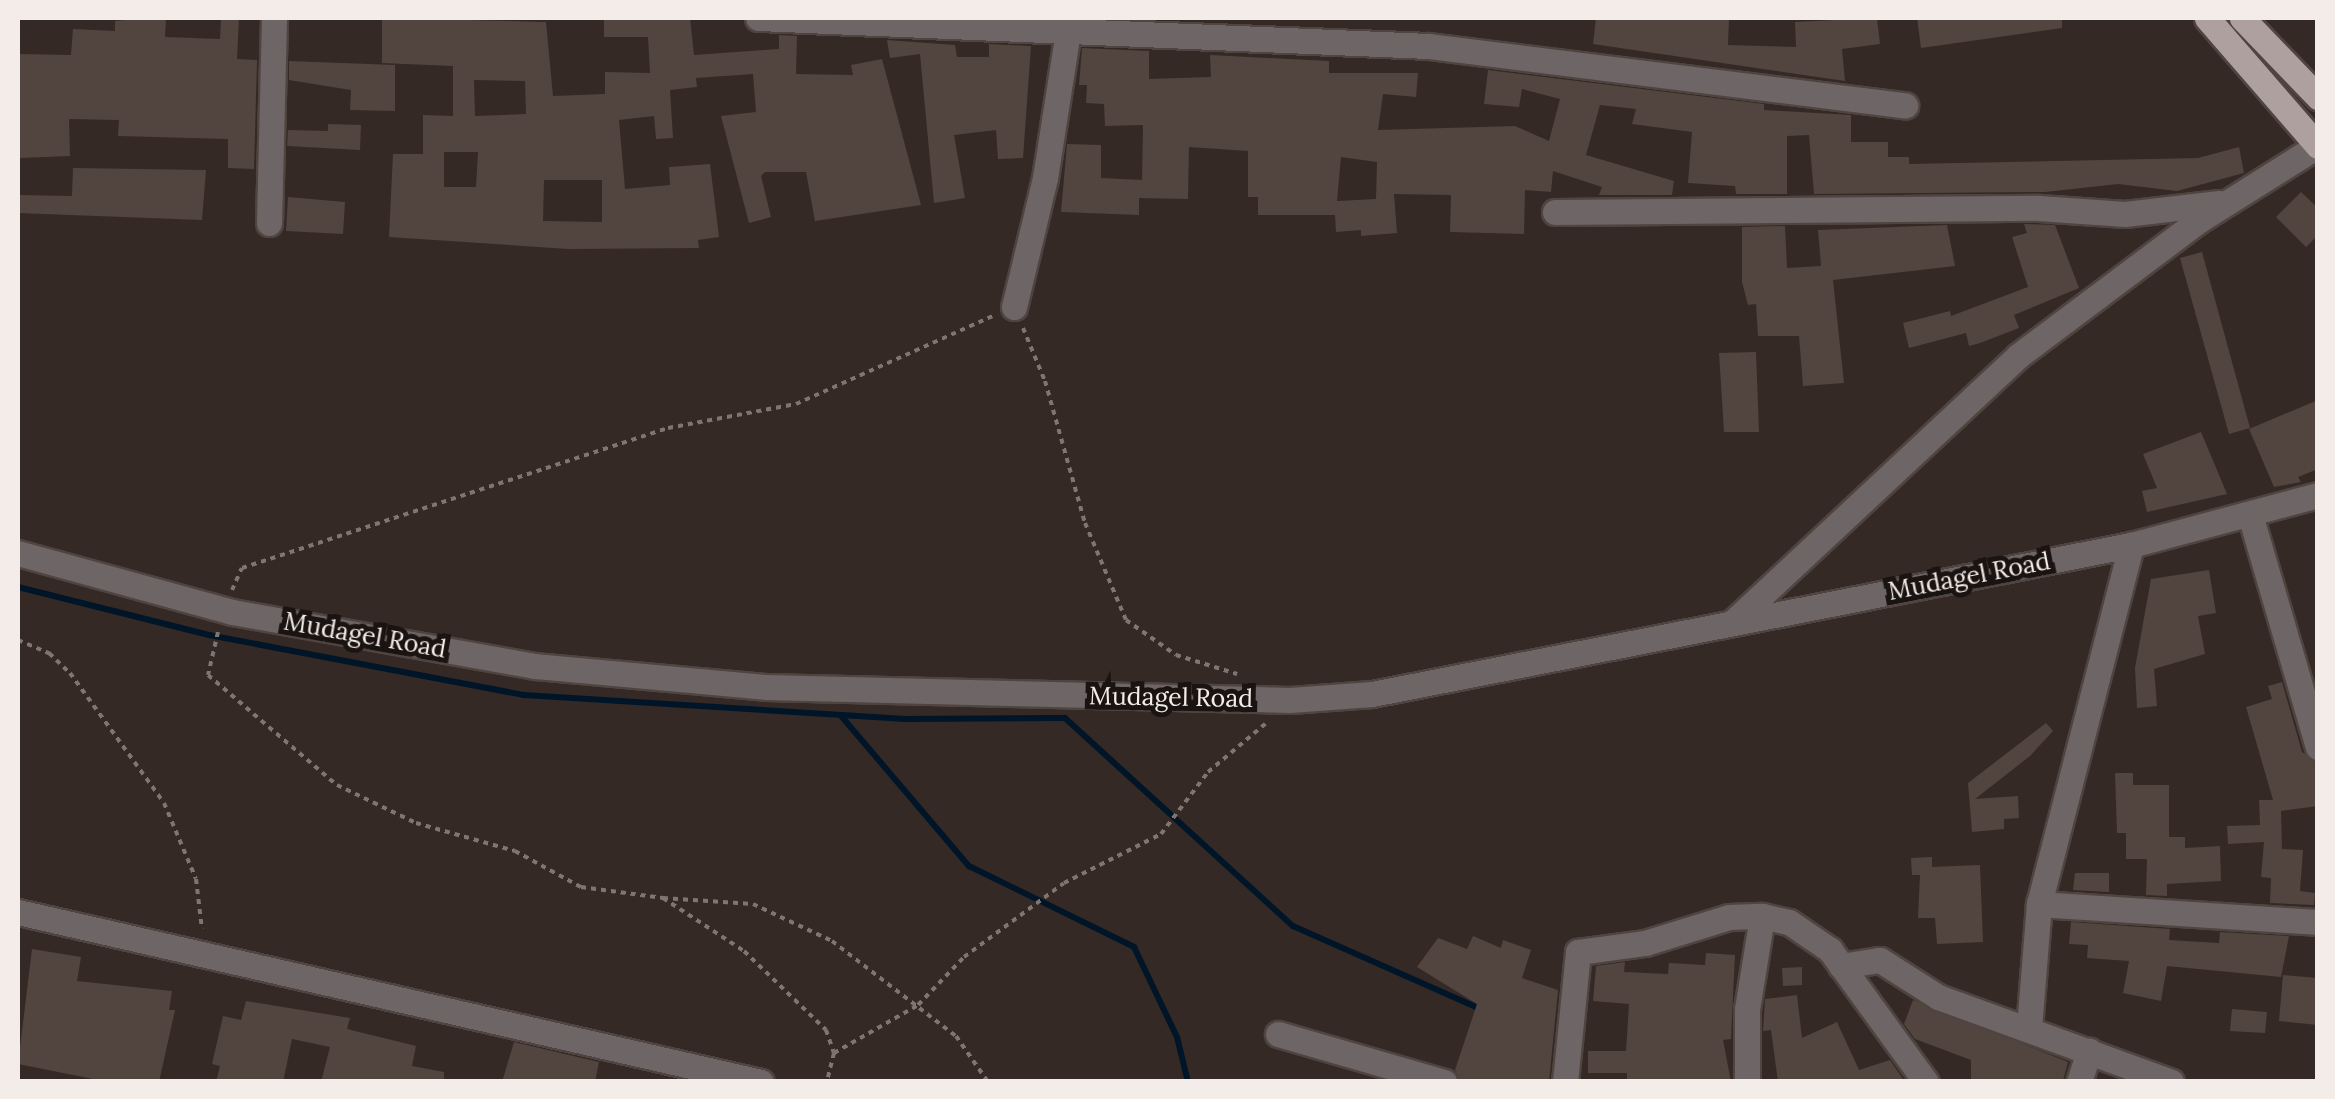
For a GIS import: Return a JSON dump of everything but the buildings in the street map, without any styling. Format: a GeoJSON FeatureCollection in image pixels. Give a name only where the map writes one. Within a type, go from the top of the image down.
{"type":"FeatureCollection","features":[{"type":"Feature","properties":{"kind":"main road"},"geometry":{"type":"LineString","coordinates":[[2206,18],[2317,146]]}},
{"type":"Feature","properties":{"kind":"main road"},"geometry":{"type":"LineString","coordinates":[[2242,18],[2318,97]]}},
{"type":"Feature","properties":{"kind":"street"},"geometry":{"type":"LineString","coordinates":[[269,223],[274,18]]}},
{"type":"Feature","properties":{"kind":"street"},"geometry":{"type":"LineString","coordinates":[[758,18],[1070,22],[1428,46],[1905,105]]}},
{"type":"Feature","properties":{"kind":"street"},"geometry":{"type":"LineString","coordinates":[[1014,307],[1045,178],[1070,22]]}},
{"type":"Feature","properties":{"kind":"street"},"geometry":{"type":"LineString","coordinates":[[1734,621],[2018,356],[2226,202],[2317,146]]}},
{"type":"Feature","properties":{"kind":"street"},"geometry":{"type":"LineString","coordinates":[[1555,212],[2039,208],[2125,214],[2226,202]]}},
{"type":"Feature","properties":{"kind":"street","name":"Mudagel Road"},"geometry":{"type":"LineString","coordinates":[[18,553],[223,609],[535,666],[766,688],[1290,700],[1372,694],[2131,545],[2252,518],[2318,496]]}},
{"type":"Feature","properties":{"kind":"street"},"geometry":{"type":"LineString","coordinates":[[2252,518],[2318,747]]}},
{"type":"Feature","properties":{"kind":"street"},"geometry":{"type":"LineString","coordinates":[[2029,1028],[2039,904],[2131,545]]}},
{"type":"Feature","properties":{"kind":"street"},"geometry":{"type":"LineString","coordinates":[[2039,904],[2318,922]]}},
{"type":"Feature","properties":{"kind":"street"},"geometry":{"type":"LineString","coordinates":[[18,912],[761,1082]]}},
{"type":"Feature","properties":{"kind":"street"},"geometry":{"type":"LineString","coordinates":[[1565,1082],[1578,952],[1645,943],[1729,916],[1762,916],[1789,922],[1842,966],[1926,1082]]}},
{"type":"Feature","properties":{"kind":"street"},"geometry":{"type":"LineString","coordinates":[[1747,1082],[1747,1009],[1762,916]]}},
{"type":"Feature","properties":{"kind":"street"},"geometry":{"type":"LineString","coordinates":[[1842,966],[1880,960],[1938,997],[2171,1082]]}},
{"type":"Feature","properties":{"kind":"street"},"geometry":{"type":"LineString","coordinates":[[1278,1034],[1444,1082]]}},
{"type":"Feature","properties":{"kind":"street"},"geometry":{"type":"LineString","coordinates":[[2079,1082],[2089,1051]]}},
{"type":"Feature","properties":{"kind":"path"},"geometry":{"type":"LineString","coordinates":[[988,1082],[964,1044],[919,1003],[856,956],[774,910],[581,887],[515,851],[416,823],[337,786],[208,676],[223,609],[242,568],[668,428],[796,404],[1014,307],[1045,381],[1085,523],[1126,620],[1176,655],[1248,678]]}},
{"type":"Feature","properties":{"kind":"path"},"geometry":{"type":"LineString","coordinates":[[18,640],[49,653],[70,673],[164,803],[196,879],[200,954]]}},
{"type":"Feature","properties":{"kind":"path"},"geometry":{"type":"LineString","coordinates":[[834,1052],[879,1032],[919,1003],[964,957],[1064,883],[1161,834],[1208,772],[1290,700]]}},
{"type":"Feature","properties":{"kind":"path"},"geometry":{"type":"LineString","coordinates":[[663,898],[744,950],[798,998],[826,1030],[834,1052],[827,1082]]}},
{"type":"Feature","properties":{"kind":"waterway"},"geometry":{"type":"LineString","coordinates":[[18,587],[209,635],[524,695],[905,719],[1065,718],[1293,926],[1480,1009]]}},
{"type":"Feature","properties":{"kind":"waterway"},"geometry":{"type":"LineString","coordinates":[[842,717],[969,866],[1134,947],[1177,1037],[1188,1082]]}}]}
